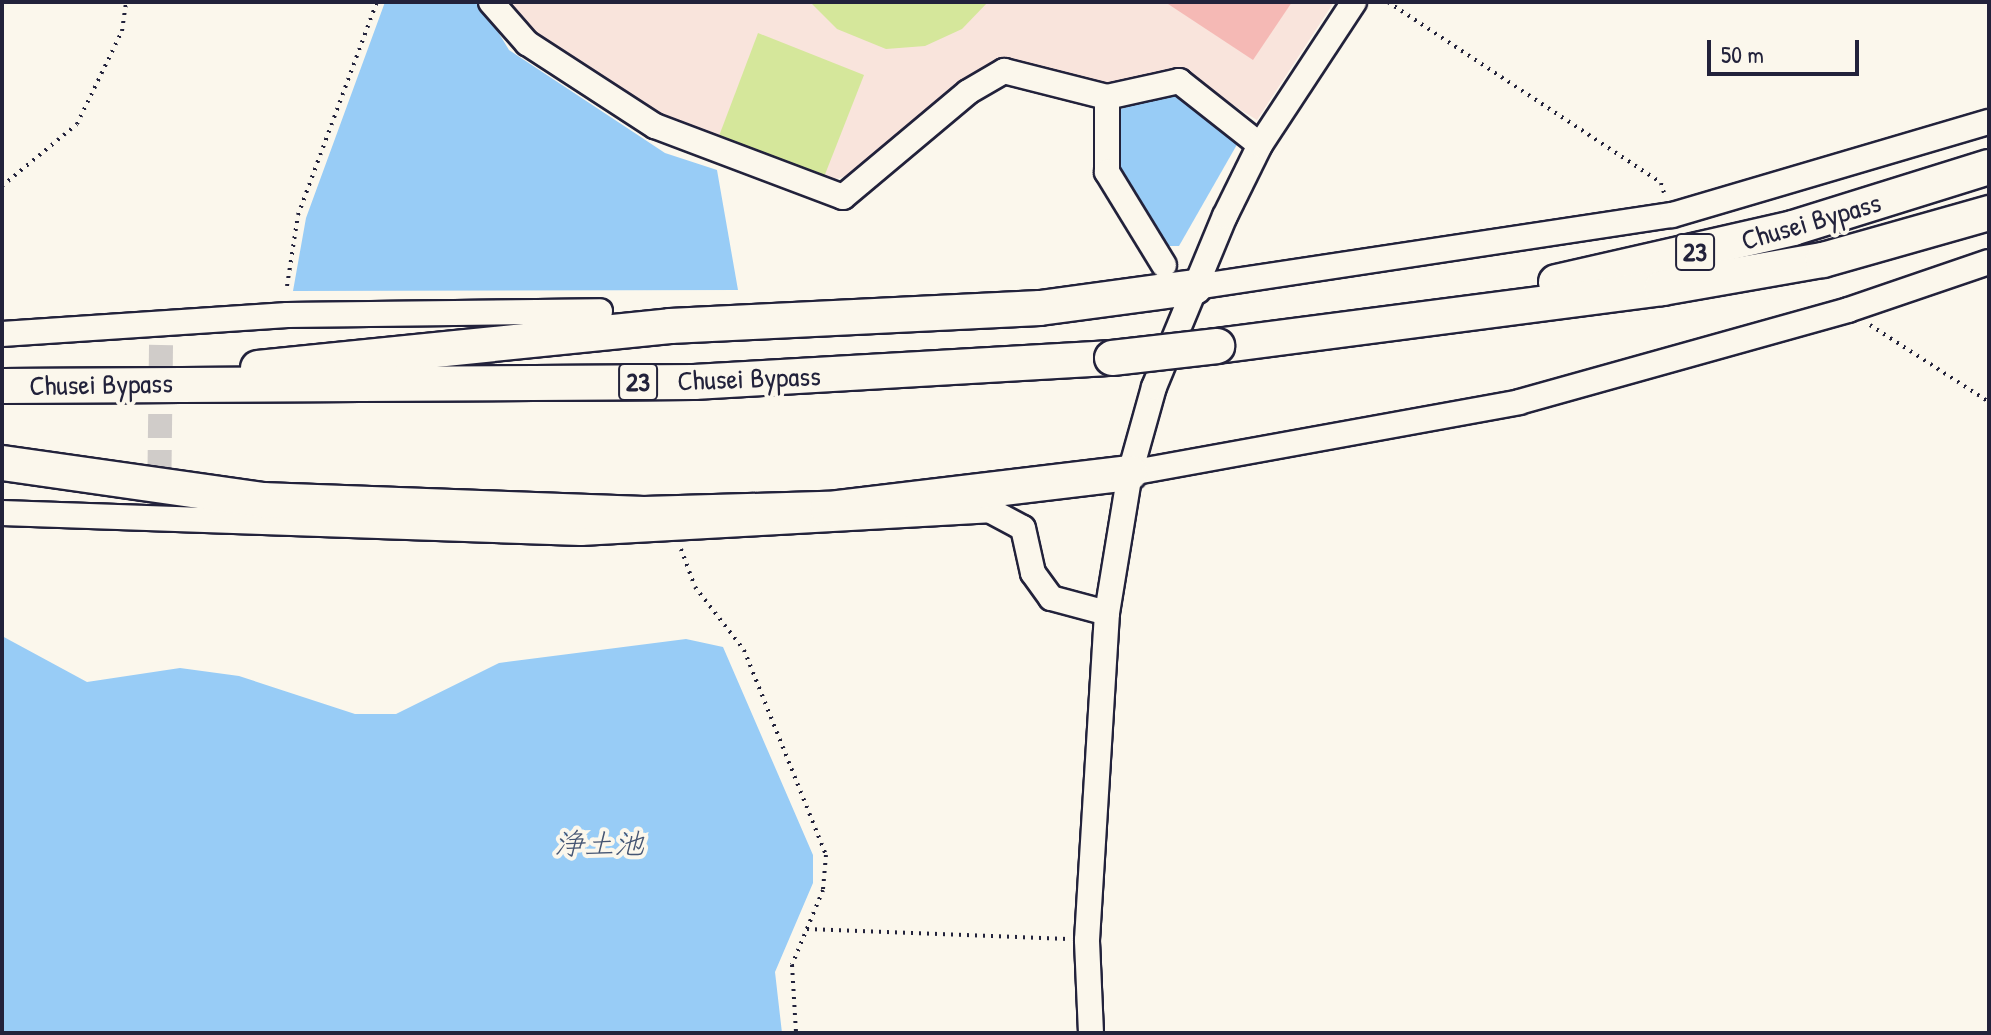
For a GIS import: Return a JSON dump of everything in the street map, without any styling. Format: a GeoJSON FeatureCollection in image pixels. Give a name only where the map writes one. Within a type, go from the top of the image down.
{"type":"FeatureCollection","features":[{"type":"Feature","properties":{"kind":"highway","name":"Chusei Bypass"},"geometry":{"type":"LineString","coordinates":[[1396,318],[1793,228],[1989,167]]}},
{"type":"Feature","properties":{"kind":"highway","name":"Chusei Bypass"},"geometry":{"type":"LineString","coordinates":[[2,386],[694,382],[1112,358],[1217,346],[1396,318],[1662,288],[1823,260],[1989,213]]}},
{"type":"Feature","properties":{"kind":"highway"},"geometry":{"type":"LineString","coordinates":[[162,383],[334,356],[670,326],[1040,308],[1195,287]]}},
{"type":"Feature","properties":{"kind":"highway"},"geometry":{"type":"LineString","coordinates":[[2,463],[262,500],[644,514],[828,509],[1130,473]]}},
{"type":"Feature","properties":{"kind":"street"},"geometry":{"type":"LineString","coordinates":[[491,2],[527,43],[655,126],[843,197],[989,76],[1004,71],[1107,97],[1179,81],[1260,145]]}},
{"type":"Feature","properties":{"kind":"street"},"geometry":{"type":"LineString","coordinates":[[1091,1033],[1087,940],[1107,613],[1130,473],[1154,387],[1195,287],[1260,145],[1354,2]]}},
{"type":"Feature","properties":{"kind":"street"},"geometry":{"type":"LineString","coordinates":[[1107,97],[1107,172],[1164,265]]}},
{"type":"Feature","properties":{"kind":"street"},"geometry":{"type":"LineString","coordinates":[[1195,287],[1672,215],[1989,122]]}},
{"type":"Feature","properties":{"kind":"street"},"geometry":{"type":"LineString","coordinates":[[1130,473],[1519,402],[1848,310],[1989,262]]}},
{"type":"Feature","properties":{"kind":"street"},"geometry":{"type":"LineString","coordinates":[[2,334],[160,335],[287,315],[600,311]]}},
{"type":"Feature","properties":{"kind":"street"},"geometry":{"type":"LineString","coordinates":[[2,513],[159,515],[676,533],[989,510],[1023,528],[1033,573],[1051,598],[1107,613]]}},
{"type":"Feature","properties":{"kind":"path"},"geometry":{"type":"LineString","coordinates":[[2,186],[77,124],[122,31],[126,2]]}},
{"type":"Feature","properties":{"kind":"path"},"geometry":{"type":"LineString","coordinates":[[287,286],[298,215],[377,2]]}},
{"type":"Feature","properties":{"kind":"path"},"geometry":{"type":"LineString","coordinates":[[1388,2],[1661,183],[1672,215]]}},
{"type":"Feature","properties":{"kind":"path"},"geometry":{"type":"LineString","coordinates":[[1848,310],[1989,402]]}},
{"type":"Feature","properties":{"kind":"path"},"geometry":{"type":"LineString","coordinates":[[676,533],[695,587],[744,650],[826,855],[828,871],[792,965],[796,1033]]}},
{"type":"Feature","properties":{"kind":"path"},"geometry":{"type":"LineString","coordinates":[[807,929],[1087,940]]}},
{"type":"Feature","properties":{"kind":"shaded area"},"geometry":{"type":"Polygon","coordinates":[[[506,2],[1334,2],[1257,120],[1178,71],[1116,88],[1002,62],[969,77],[854,174],[828,181],[664,116],[529,30],[506,2]]]}},
{"type":"Feature","properties":{"kind":"green space"},"geometry":{"type":"Polygon","coordinates":[[[810,2],[988,2],[962,29],[925,46],[886,49],[837,29],[810,2]]]}},
{"type":"Feature","properties":{"kind":"green space"},"geometry":{"type":"Polygon","coordinates":[[[758,33],[864,75],[824,177],[719,136],[758,33]]]}},
{"type":"Feature","properties":{"kind":"water"},"geometry":{"type":"Polygon","coordinates":[[[385,2],[480,2],[509,50],[665,153],[717,170],[738,290],[293,291],[306,218],[385,2]]]}},
{"type":"Feature","properties":{"kind":"water"},"geometry":{"type":"Polygon","coordinates":[[[1170,94],[1186,96],[1239,141],[1179,246],[1167,246],[1115,160],[1117,110],[1170,94]]]}},
{"type":"Feature","properties":{"kind":"water","name":"浄土池"},"geometry":{"type":"Polygon","coordinates":[[[2,636],[87,682],[180,668],[239,676],[355,714],[396,714],[499,663],[686,639],[723,647],[813,855],[813,883],[775,972],[782,1033],[2,1033],[2,636]]]}},
{"type":"Feature","properties":{"kind":"building"},"geometry":{"type":"Polygon","coordinates":[[[1165,2],[1292,2],[1253,60],[1165,2]]]}},
{"type":"Feature","properties":{"kind":"tunnel"},"geometry":{"type":"LineString","coordinates":[[159,510],[161,345]]}}]}
